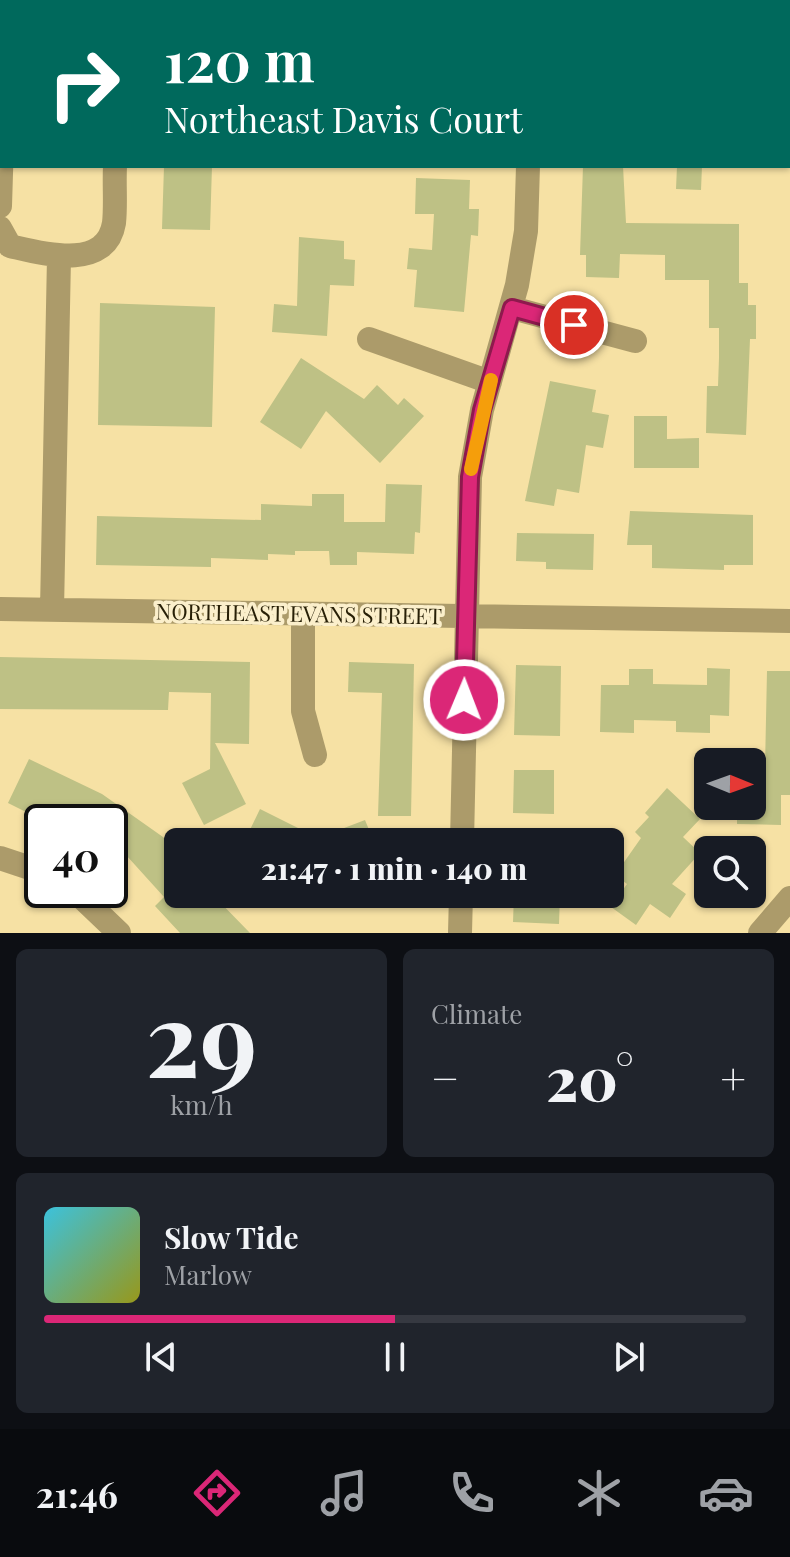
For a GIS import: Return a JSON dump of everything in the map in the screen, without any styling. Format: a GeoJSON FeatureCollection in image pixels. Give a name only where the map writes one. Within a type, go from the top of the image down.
{"type":"FeatureCollection","features":[{"type":"Feature","properties":{"kind":"street"},"geometry":{"type":"LineString","coordinates":[[0,206],[1,168]]}},
{"type":"Feature","properties":{"kind":"street"},"geometry":{"type":"LineString","coordinates":[[0,228],[10,246],[59,257],[86,254],[103,245],[114,226],[115,168]]}},
{"type":"Feature","properties":{"kind":"street"},"geometry":{"type":"LineString","coordinates":[[462,828],[470,477],[490,382],[512,308],[526,231],[528,168]]}},
{"type":"Feature","properties":{"kind":"street"},"geometry":{"type":"LineString","coordinates":[[52,610],[59,257]]}},
{"type":"Feature","properties":{"kind":"street"},"geometry":{"type":"LineString","coordinates":[[512,308],[635,341]]}},
{"type":"Feature","properties":{"kind":"street"},"geometry":{"type":"LineString","coordinates":[[369,339],[490,382]]}},
{"type":"Feature","properties":{"kind":"street","name":"NORTHEAST EVANS STREET"},"geometry":{"type":"LineString","coordinates":[[0,609],[790,621]]}},
{"type":"Feature","properties":{"kind":"street"},"geometry":{"type":"LineString","coordinates":[[303,614],[303,711],[315,755]]}},
{"type":"Feature","properties":{"kind":"street"},"geometry":{"type":"LineString","coordinates":[[0,858],[24,866]]}},
{"type":"Feature","properties":{"kind":"street"},"geometry":{"type":"LineString","coordinates":[[760,933],[790,898]]}},
{"type":"Feature","properties":{"kind":"street"},"geometry":{"type":"LineString","coordinates":[[93,908],[119,933]]}},
{"type":"Feature","properties":{"kind":"street"},"geometry":{"type":"LineString","coordinates":[[460,933],[461,908]]}},
{"type":"Feature","properties":{"kind":"building"},"geometry":{"type":"Polygon","coordinates":[[[164,168],[212,168],[210,230],[162,229],[164,168]]]}},
{"type":"Feature","properties":{"kind":"building"},"geometry":{"type":"Polygon","coordinates":[[[583,168],[623,168],[626,223],[739,224],[739,283],[748,283],[748,305],[756,305],[756,339],[750,339],[746,435],[706,433],[707,386],[718,386],[719,358],[719,328],[709,328],[709,280],[665,280],[665,255],[620,254],[619,278],[586,277],[586,255],[580,255],[583,168]]]}},
{"type":"Feature","properties":{"kind":"building"},"geometry":{"type":"Polygon","coordinates":[[[677,168],[702,168],[701,190],[676,189],[677,168]]]}},
{"type":"Feature","properties":{"kind":"building"},"geometry":{"type":"Polygon","coordinates":[[[416,178],[470,180],[469,209],[479,209],[478,236],[471,235],[464,312],[414,307],[417,270],[407,269],[409,248],[432,250],[434,214],[415,214],[416,178]]]}},
{"type":"Feature","properties":{"kind":"building"},"geometry":{"type":"Polygon","coordinates":[[[299,237],[344,241],[344,259],[355,260],[354,286],[330,285],[327,336],[272,332],[274,304],[297,306],[299,237]]]}},
{"type":"Feature","properties":{"kind":"building"},"geometry":{"type":"Polygon","coordinates":[[[100,303],[215,307],[212,427],[98,425],[100,303]]]}},
{"type":"Feature","properties":{"kind":"building"},"geometry":{"type":"Polygon","coordinates":[[[301,358],[364,399],[377,385],[398,405],[404,398],[424,416],[380,463],[326,411],[301,449],[260,422],[301,358]]]}},
{"type":"Feature","properties":{"kind":"building"},"geometry":{"type":"Polygon","coordinates":[[[550,381],[596,390],[592,412],[609,415],[603,448],[586,445],[579,493],[557,489],[554,506],[525,501],[550,381]]]}},
{"type":"Feature","properties":{"kind":"building"},"geometry":{"type":"Polygon","coordinates":[[[634,416],[667,416],[667,439],[699,438],[699,468],[634,468],[634,416]]]}},
{"type":"Feature","properties":{"kind":"building"},"geometry":{"type":"Polygon","coordinates":[[[386,484],[422,485],[420,533],[415,532],[414,554],[357,552],[357,565],[330,565],[329,551],[295,551],[295,555],[268,554],[268,560],[211,558],[211,567],[96,565],[97,516],[261,520],[261,504],[312,506],[312,494],[344,494],[344,522],[385,522],[386,484]]]}},
{"type":"Feature","properties":{"kind":"building"},"geometry":{"type":"Polygon","coordinates":[[[630,511],[753,515],[753,565],[724,565],[724,570],[652,568],[652,545],[627,545],[630,511]]]}},
{"type":"Feature","properties":{"kind":"building"},"geometry":{"type":"Polygon","coordinates":[[[517,533],[594,534],[593,570],[546,569],[546,562],[516,561],[517,533]]]}},
{"type":"Feature","properties":{"kind":"building"},"geometry":{"type":"Polygon","coordinates":[[[0,657],[250,662],[249,744],[215,743],[246,804],[204,825],[182,783],[210,769],[211,693],[169,692],[168,710],[0,709],[0,657]]]}},
{"type":"Feature","properties":{"kind":"building"},"geometry":{"type":"Polygon","coordinates":[[[349,662],[414,664],[411,816],[378,816],[382,693],[348,692],[349,662]]]}},
{"type":"Feature","properties":{"kind":"building"},"geometry":{"type":"Polygon","coordinates":[[[516,665],[561,666],[560,736],[514,735],[516,665]]]}},
{"type":"Feature","properties":{"kind":"building"},"geometry":{"type":"Polygon","coordinates":[[[707,668],[730,669],[729,716],[710,715],[710,733],[676,732],[676,721],[634,720],[634,733],[600,732],[601,685],[629,685],[629,669],[653,669],[653,684],[707,685],[707,668]]]}},
{"type":"Feature","properties":{"kind":"building"},"geometry":{"type":"Polygon","coordinates":[[[767,671],[790,671],[790,795],[781,795],[781,825],[737,824],[737,820],[766,820],[767,671]]]}},
{"type":"Feature","properties":{"kind":"building"},"geometry":{"type":"Polygon","coordinates":[[[29,759],[116,804],[24,804],[24,811],[8,803],[29,759]]]}},
{"type":"Feature","properties":{"kind":"building"},"geometry":{"type":"Polygon","coordinates":[[[514,770],[554,770],[554,814],[513,813],[514,770]]]}},
{"type":"Feature","properties":{"kind":"building"},"geometry":{"type":"Polygon","coordinates":[[[667,788],[694,813],[694,820],[699,820],[683,837],[694,847],[694,860],[672,884],[686,894],[670,918],[650,904],[636,925],[612,908],[624,908],[624,888],[627,884],[624,882],[624,862],[641,838],[635,832],[649,817],[645,813],[667,788]]]}},
{"type":"Feature","properties":{"kind":"building"},"geometry":{"type":"Polygon","coordinates":[[[260,809],[298,828],[251,828],[260,809]]]}},
{"type":"Feature","properties":{"kind":"building"},"geometry":{"type":"Polygon","coordinates":[[[128,812],[164,838],[164,897],[128,857],[128,812]]]}},
{"type":"Feature","properties":{"kind":"building"},"geometry":{"type":"Polygon","coordinates":[[[365,820],[368,828],[344,828],[365,820]]]}},
{"type":"Feature","properties":{"kind":"building"},"geometry":{"type":"Polygon","coordinates":[[[164,897],[164,908],[226,908],[250,933],[180,933],[155,906],[164,897]]]}},
{"type":"Feature","properties":{"kind":"building"},"geometry":{"type":"Polygon","coordinates":[[[514,908],[560,908],[559,924],[513,922],[514,908]]]}},
{"type":"Feature","properties":{"kind":"slow traffic"},"geometry":{"type":"LineString","coordinates":[[471,469],[477,431],[491,380]]}},
{"type":"Feature","properties":{"kind":"route"},"geometry":{"type":"LineString","coordinates":[[464,700],[470,477],[482,410],[512,308],[574,325]]}}]}
